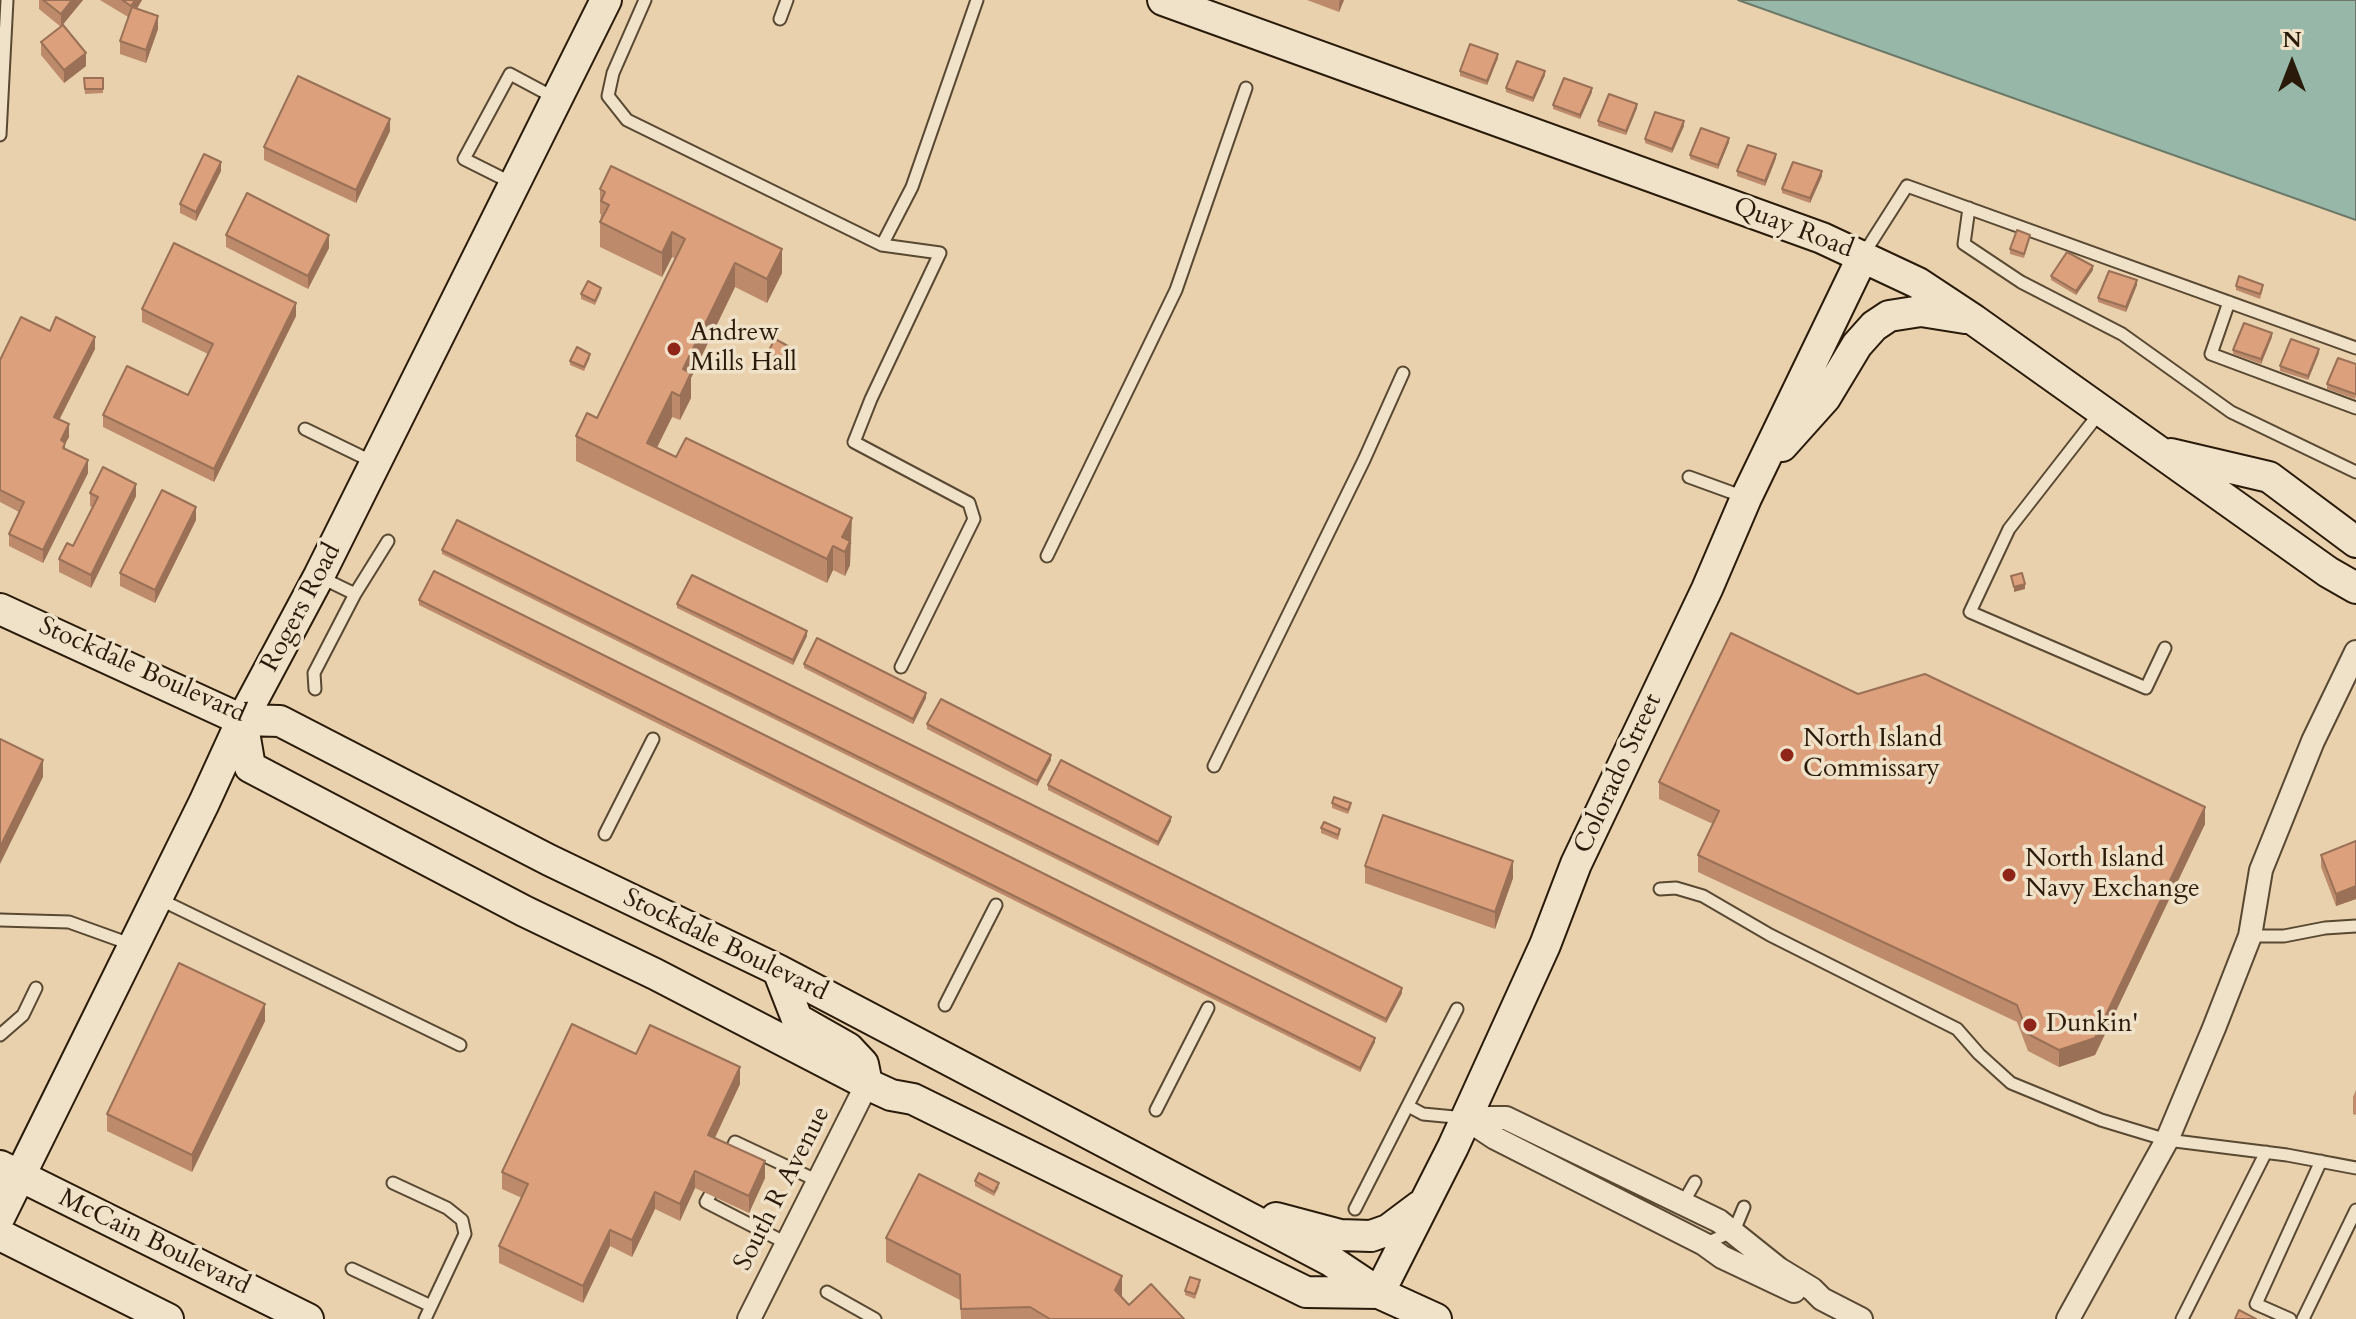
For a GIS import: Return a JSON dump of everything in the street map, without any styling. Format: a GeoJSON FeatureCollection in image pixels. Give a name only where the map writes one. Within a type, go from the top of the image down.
{"type":"FeatureCollection","features":[{"type":"Feature","properties":{"kind":"main road","name":"Rogers Road"},"geometry":{"type":"LineString","coordinates":[[0,1216],[10,1172],[134,945],[242,720],[376,464],[606,0]]}},
{"type":"Feature","properties":{"kind":"main road","name":"Quay Road"},"geometry":{"type":"LineString","coordinates":[[1163,0],[1796,228],[1929,288],[2328,572],[2356,588]]}},
{"type":"Feature","properties":{"kind":"main road","name":"Colorado Street"},"geometry":{"type":"LineString","coordinates":[[1386,1306],[1423,1204],[1545,945],[1576,864],[1863,256]]}},
{"type":"Feature","properties":{"kind":"main road"},"geometry":{"type":"LineString","coordinates":[[1753,485],[1825,398],[1857,345],[1874,326],[1889,316],[1921,311],[1974,320]]}},
{"type":"Feature","properties":{"kind":"main road"},"geometry":{"type":"LineString","coordinates":[[2157,451],[2269,477],[2356,542]]}},
{"type":"Feature","properties":{"kind":"main road","name":"Stockdale Boulevard"},"geometry":{"type":"LineString","coordinates":[[0,609],[242,720],[280,721],[549,860],[778,970],[1331,1261],[1386,1306],[1436,1319]]}},
{"type":"Feature","properties":{"kind":"main road"},"geometry":{"type":"LineString","coordinates":[[242,720],[250,767],[524,911],[655,974],[867,1084],[891,1095],[913,1099],[1306,1292],[1386,1306]]}},
{"type":"Feature","properties":{"kind":"main road"},"geometry":{"type":"LineString","coordinates":[[778,970],[797,1019],[848,1048],[863,1064],[867,1084]]}},
{"type":"Feature","properties":{"kind":"main road","name":"McCain Boulevard"},"geometry":{"type":"LineString","coordinates":[[10,1172],[308,1319]]}},
{"type":"Feature","properties":{"kind":"main road"},"geometry":{"type":"LineString","coordinates":[[1227,1206],[1340,1235],[1371,1236],[1388,1230],[1423,1204]]}},
{"type":"Feature","properties":{"kind":"main road"},"geometry":{"type":"LineString","coordinates":[[0,1235],[168,1319]]}},
{"type":"Feature","properties":{"kind":"street"},"geometry":{"type":"LineString","coordinates":[[2068,1319],[2167,1140],[2250,936],[2261,870],[2313,741],[2356,652]]}},
{"type":"Feature","properties":{"kind":"street","name":"South R Avenue"},"geometry":{"type":"LineString","coordinates":[[749,1319],[867,1084]]}},
{"type":"Feature","properties":{"kind":"street"},"geometry":{"type":"LineString","coordinates":[[1465,1118],[1506,1118],[1683,1203],[1734,1231],[1779,1269],[1812,1289],[1822,1299],[1861,1319]]}},
{"type":"Feature","properties":{"kind":"street"},"geometry":{"type":"LineString","coordinates":[[1465,1118],[1495,1138],[1704,1244],[1722,1257],[1805,1297],[1822,1299]]}},
{"type":"Feature","properties":{"kind":"lane"},"geometry":{"type":"LineString","coordinates":[[0,135],[7,0]]}},
{"type":"Feature","properties":{"kind":"lane"},"geometry":{"type":"LineString","coordinates":[[645,0],[613,73],[608,96],[627,120],[882,245],[940,253],[854,442],[969,503],[974,519],[901,667]]}},
{"type":"Feature","properties":{"kind":"lane"},"geometry":{"type":"LineString","coordinates":[[780,19],[787,0]]}},
{"type":"Feature","properties":{"kind":"lane"},"geometry":{"type":"LineString","coordinates":[[882,245],[912,187],[977,0]]}},
{"type":"Feature","properties":{"kind":"lane"},"geometry":{"type":"LineString","coordinates":[[514,184],[464,159],[510,74],[556,98]]}},
{"type":"Feature","properties":{"kind":"lane"},"geometry":{"type":"LineString","coordinates":[[1047,556],[1176,290],[1246,88]]}},
{"type":"Feature","properties":{"kind":"lane"},"geometry":{"type":"LineString","coordinates":[[1863,256],[1907,186],[2356,348]]}},
{"type":"Feature","properties":{"kind":"lane"},"geometry":{"type":"LineString","coordinates":[[1969,208],[1964,244],[2021,282],[2122,334],[2231,412],[2356,472]]}},
{"type":"Feature","properties":{"kind":"lane"},"geometry":{"type":"LineString","coordinates":[[2229,302],[2211,354],[2356,408]]}},
{"type":"Feature","properties":{"kind":"lane"},"geometry":{"type":"LineString","coordinates":[[1214,766],[1364,460],[1403,373]]}},
{"type":"Feature","properties":{"kind":"lane"},"geometry":{"type":"LineString","coordinates":[[2101,411],[2009,529],[1970,612],[2146,688],[2165,648]]}},
{"type":"Feature","properties":{"kind":"lane"},"geometry":{"type":"LineString","coordinates":[[305,429],[376,464]]}},
{"type":"Feature","properties":{"kind":"lane"},"geometry":{"type":"LineString","coordinates":[[1689,477],[1753,485]]}},
{"type":"Feature","properties":{"kind":"lane"},"geometry":{"type":"LineString","coordinates":[[315,689],[314,673],[355,594],[388,541]]}},
{"type":"Feature","properties":{"kind":"lane"},"geometry":{"type":"LineString","coordinates":[[319,576],[355,594]]}},
{"type":"Feature","properties":{"kind":"lane"},"geometry":{"type":"LineString","coordinates":[[605,834],[653,739]]}},
{"type":"Feature","properties":{"kind":"lane"},"geometry":{"type":"LineString","coordinates":[[1660,889],[1676,888],[1703,896],[1770,935],[1957,1029],[2011,1083],[2101,1120],[2167,1140],[2266,1152],[2356,1168]]}},
{"type":"Feature","properties":{"kind":"lane"},"geometry":{"type":"LineString","coordinates":[[156,898],[460,1045]]}},
{"type":"Feature","properties":{"kind":"lane"},"geometry":{"type":"LineString","coordinates":[[945,1005],[996,905]]}},
{"type":"Feature","properties":{"kind":"lane"},"geometry":{"type":"LineString","coordinates":[[0,920],[69,922],[134,945]]}},
{"type":"Feature","properties":{"kind":"lane"},"geometry":{"type":"LineString","coordinates":[[2250,936],[2284,936],[2356,926]]}},
{"type":"Feature","properties":{"kind":"lane"},"geometry":{"type":"LineString","coordinates":[[0,1035],[23,1015],[36,988]]}},
{"type":"Feature","properties":{"kind":"lane"},"geometry":{"type":"LineString","coordinates":[[1156,1110],[1208,1008]]}},
{"type":"Feature","properties":{"kind":"lane"},"geometry":{"type":"LineString","coordinates":[[1355,1209],[1457,1009]]}},
{"type":"Feature","properties":{"kind":"lane"},"geometry":{"type":"LineString","coordinates":[[1408,1106],[1423,1114],[1465,1118]]}},
{"type":"Feature","properties":{"kind":"lane"},"geometry":{"type":"LineString","coordinates":[[726,1160],[735,1142],[818,1181]]}},
{"type":"Feature","properties":{"kind":"lane"},"geometry":{"type":"LineString","coordinates":[[2182,1319],[2266,1152]]}},
{"type":"Feature","properties":{"kind":"lane"},"geometry":{"type":"LineString","coordinates":[[2290,1319],[2256,1304],[2321,1161]]}},
{"type":"Feature","properties":{"kind":"lane"},"geometry":{"type":"LineString","coordinates":[[1683,1203],[1695,1182]]}},
{"type":"Feature","properties":{"kind":"lane"},"geometry":{"type":"LineString","coordinates":[[393,1183],[447,1208],[462,1220],[465,1234],[425,1319]]}},
{"type":"Feature","properties":{"kind":"lane"},"geometry":{"type":"LineString","coordinates":[[710,1195],[706,1202],[786,1243]]}},
{"type":"Feature","properties":{"kind":"lane"},"geometry":{"type":"LineString","coordinates":[[1704,1244],[1734,1231],[1744,1207]]}},
{"type":"Feature","properties":{"kind":"lane"},"geometry":{"type":"LineString","coordinates":[[2303,1319],[2356,1210]]}},
{"type":"Feature","properties":{"kind":"lane"},"geometry":{"type":"LineString","coordinates":[[352,1269],[431,1306]]}},
{"type":"Feature","properties":{"kind":"lane"},"geometry":{"type":"LineString","coordinates":[[827,1292],[875,1319]]}},
{"type":"Feature","properties":{"kind":"shaded area"},"geometry":{"type":"Polygon","coordinates":[[[1738,0],[2356,0],[2356,220],[1738,0]]]}},
{"type":"Feature","properties":{"kind":"building"},"geometry":{"type":"Polygon","coordinates":[[[43,0],[72,0],[61,14],[43,0]]]}},
{"type":"Feature","properties":{"kind":"building"},"geometry":{"type":"Polygon","coordinates":[[[132,7],[158,16],[146,50],[120,41],[132,7]]]}},
{"type":"Feature","properties":{"kind":"building"},"geometry":{"type":"Polygon","coordinates":[[[63,25],[86,53],[64,70],[41,42],[63,25]]]}},
{"type":"Feature","properties":{"kind":"building"},"geometry":{"type":"Polygon","coordinates":[[[1470,44],[1498,54],[1487,81],[1460,71],[1470,44]]]}},
{"type":"Feature","properties":{"kind":"building"},"geometry":{"type":"Polygon","coordinates":[[[1517,61],[1545,71],[1533,98],[1506,88],[1517,61]]]}},
{"type":"Feature","properties":{"kind":"building"},"geometry":{"type":"Polygon","coordinates":[[[298,76],[390,119],[356,190],[264,147],[298,76]]]}},
{"type":"Feature","properties":{"kind":"building"},"geometry":{"type":"Polygon","coordinates":[[[84,78],[103,78],[103,89],[85,89],[84,78]]]}},
{"type":"Feature","properties":{"kind":"building"},"geometry":{"type":"Polygon","coordinates":[[[1564,78],[1592,88],[1580,115],[1553,105],[1564,78]]]}},
{"type":"Feature","properties":{"kind":"building"},"geometry":{"type":"Polygon","coordinates":[[[1609,94],[1637,104],[1626,131],[1598,121],[1609,94]]]}},
{"type":"Feature","properties":{"kind":"building"},"geometry":{"type":"Polygon","coordinates":[[[1655,112],[1684,121],[1672,149],[1645,139],[1655,112]]]}},
{"type":"Feature","properties":{"kind":"building"},"geometry":{"type":"Polygon","coordinates":[[[1701,128],[1729,138],[1718,165],[1690,155],[1701,128]]]}},
{"type":"Feature","properties":{"kind":"building"},"geometry":{"type":"Polygon","coordinates":[[[1748,145],[1776,154],[1765,181],[1737,171],[1748,145]]]}},
{"type":"Feature","properties":{"kind":"building"},"geometry":{"type":"Polygon","coordinates":[[[204,154],[221,162],[196,212],[180,204],[204,154]]]}},
{"type":"Feature","properties":{"kind":"building"},"geometry":{"type":"Polygon","coordinates":[[[1793,162],[1822,171],[1810,198],[1782,189],[1793,162]]]}},
{"type":"Feature","properties":{"kind":"building","name":"Andrew Mills Hall"},"geometry":{"type":"Polygon","coordinates":[[[611,166],[782,249],[767,279],[735,263],[683,369],[691,373],[680,396],[672,392],[647,443],[676,457],[686,438],[852,518],[842,537],[850,541],[845,552],[833,546],[827,559],[576,436],[587,413],[597,418],[685,239],[672,232],[662,253],[600,222],[609,205],[601,201],[605,192],[600,189],[611,166]]]}},
{"type":"Feature","properties":{"kind":"building"},"geometry":{"type":"Polygon","coordinates":[[[247,193],[329,235],[308,276],[226,235],[247,193]]]}},
{"type":"Feature","properties":{"kind":"building"},"geometry":{"type":"Polygon","coordinates":[[[2017,230],[2030,235],[2024,254],[2010,249],[2017,230]]]}},
{"type":"Feature","properties":{"kind":"building"},"geometry":{"type":"Polygon","coordinates":[[[174,243],[296,303],[214,469],[103,415],[127,366],[188,395],[213,344],[142,309],[174,243]]]}},
{"type":"Feature","properties":{"kind":"building"},"geometry":{"type":"Polygon","coordinates":[[[2067,252],[2093,266],[2076,291],[2051,276],[2067,252]]]}},
{"type":"Feature","properties":{"kind":"building"},"geometry":{"type":"Polygon","coordinates":[[[2109,271],[2137,280],[2126,307],[2098,298],[2109,271]]]}},
{"type":"Feature","properties":{"kind":"building"},"geometry":{"type":"Polygon","coordinates":[[[2239,276],[2263,285],[2260,294],[2236,286],[2239,276]]]}},
{"type":"Feature","properties":{"kind":"building"},"geometry":{"type":"Polygon","coordinates":[[[588,281],[601,288],[595,301],[581,294],[588,281]]]}},
{"type":"Feature","properties":{"kind":"building"},"geometry":{"type":"Polygon","coordinates":[[[21,317],[50,331],[56,317],[95,337],[54,417],[69,424],[61,440],[65,443],[63,448],[88,460],[43,550],[9,534],[24,502],[0,490],[0,360],[21,317]]]}},
{"type":"Feature","properties":{"kind":"building"},"geometry":{"type":"Polygon","coordinates":[[[2244,323],[2272,333],[2261,359],[2233,350],[2244,323]]]}},
{"type":"Feature","properties":{"kind":"building"},"geometry":{"type":"Polygon","coordinates":[[[775,339],[788,346],[782,359],[768,352],[775,339]]]}},
{"type":"Feature","properties":{"kind":"building"},"geometry":{"type":"Polygon","coordinates":[[[2291,339],[2319,349],[2308,376],[2280,366],[2291,339]]]}},
{"type":"Feature","properties":{"kind":"building"},"geometry":{"type":"Polygon","coordinates":[[[577,347],[590,354],[584,367],[570,361],[577,347]]]}},
{"type":"Feature","properties":{"kind":"building"},"geometry":{"type":"Polygon","coordinates":[[[2338,358],[2356,364],[2355,394],[2327,384],[2338,358]]]}},
{"type":"Feature","properties":{"kind":"building"},"geometry":{"type":"Polygon","coordinates":[[[103,467],[136,484],[91,575],[59,559],[67,543],[73,546],[98,497],[90,493],[103,467]]]}},
{"type":"Feature","properties":{"kind":"building"},"geometry":{"type":"Polygon","coordinates":[[[162,490],[196,507],[155,590],[120,573],[162,490]]]}},
{"type":"Feature","properties":{"kind":"building"},"geometry":{"type":"Polygon","coordinates":[[[457,520],[1402,988],[1386,1019],[442,550],[457,520]]]}},
{"type":"Feature","properties":{"kind":"building"},"geometry":{"type":"Polygon","coordinates":[[[434,571],[1375,1038],[1360,1068],[419,600],[434,571]]]}},
{"type":"Feature","properties":{"kind":"building"},"geometry":{"type":"Polygon","coordinates":[[[2022,573],[2025,584],[2014,587],[2011,576],[2022,573]]]}},
{"type":"Feature","properties":{"kind":"building"},"geometry":{"type":"Polygon","coordinates":[[[692,575],[807,631],[793,660],[677,604],[692,575]]]}},
{"type":"Feature","properties":{"kind":"building","name":"North Island Navy Exchange"},"geometry":{"type":"Polygon","coordinates":[[[1731,633],[1858,694],[1925,674],[2205,807],[2095,1038],[2059,1050],[2028,1034],[2017,1005],[1698,855],[1719,811],[1659,782],[1731,633]]]}},
{"type":"Feature","properties":{"kind":"building"},"geometry":{"type":"Polygon","coordinates":[[[817,638],[926,693],[913,719],[804,664],[817,638]]]}},
{"type":"Feature","properties":{"kind":"building"},"geometry":{"type":"Polygon","coordinates":[[[941,699],[1051,755],[1037,781],[927,724],[941,699]]]}},
{"type":"Feature","properties":{"kind":"building"},"geometry":{"type":"Polygon","coordinates":[[[0,739],[43,760],[0,847],[0,739]]]}},
{"type":"Feature","properties":{"kind":"building"},"geometry":{"type":"Polygon","coordinates":[[[1061,760],[1171,817],[1158,842],[1048,785],[1061,760]]]}},
{"type":"Feature","properties":{"kind":"building"},"geometry":{"type":"Polygon","coordinates":[[[1334,797],[1351,803],[1348,810],[1332,803],[1334,797]]]}},
{"type":"Feature","properties":{"kind":"building"},"geometry":{"type":"Polygon","coordinates":[[[1383,815],[1513,861],[1495,912],[1365,866],[1383,815]]]}},
{"type":"Feature","properties":{"kind":"building"},"geometry":{"type":"Polygon","coordinates":[[[1324,822],[1340,829],[1338,835],[1321,828],[1324,822]]]}},
{"type":"Feature","properties":{"kind":"building"},"geometry":{"type":"Polygon","coordinates":[[[2356,841],[2356,886],[2336,894],[2321,855],[2356,841]]]}},
{"type":"Feature","properties":{"kind":"building"},"geometry":{"type":"Polygon","coordinates":[[[179,963],[265,1004],[192,1155],[107,1114],[179,963]]]}},
{"type":"Feature","properties":{"kind":"building"},"geometry":{"type":"Polygon","coordinates":[[[572,1024],[636,1054],[650,1025],[740,1067],[708,1135],[765,1161],[749,1196],[695,1171],[680,1204],[655,1192],[632,1240],[610,1230],[583,1286],[499,1246],[528,1184],[502,1172],[572,1024]]]}},
{"type":"Feature","properties":{"kind":"building"},"geometry":{"type":"Polygon","coordinates":[[[979,1173],[999,1183],[994,1192],[975,1181],[979,1173]]]}},
{"type":"Feature","properties":{"kind":"building"},"geometry":{"type":"Polygon","coordinates":[[[919,1174],[1122,1276],[1115,1290],[1129,1305],[1151,1284],[1184,1319],[1050,1319],[1030,1307],[961,1309],[960,1275],[886,1238],[919,1174]]]}},
{"type":"Feature","properties":{"kind":"building"},"geometry":{"type":"Polygon","coordinates":[[[1190,1277],[1200,1280],[1195,1294],[1185,1291],[1190,1277]]]}},
{"type":"Feature","properties":{"kind":"building"},"geometry":{"type":"Polygon","coordinates":[[[2239,1310],[2256,1319],[2235,1319],[2239,1310]]]}},
{"type":"Feature","properties":{"kind":"place","name":"Andrew Mills Hall"},"geometry":{"type":"Point","coordinates":[674,349]}},
{"type":"Feature","properties":{"kind":"place","name":"North Island Commissary"},"geometry":{"type":"Point","coordinates":[1787,755]}},
{"type":"Feature","properties":{"kind":"place","name":"North Island Navy Exchange"},"geometry":{"type":"Point","coordinates":[2009,875]}},
{"type":"Feature","properties":{"kind":"place","name":"Dunkin'"},"geometry":{"type":"Point","coordinates":[2030,1025]}}]}
